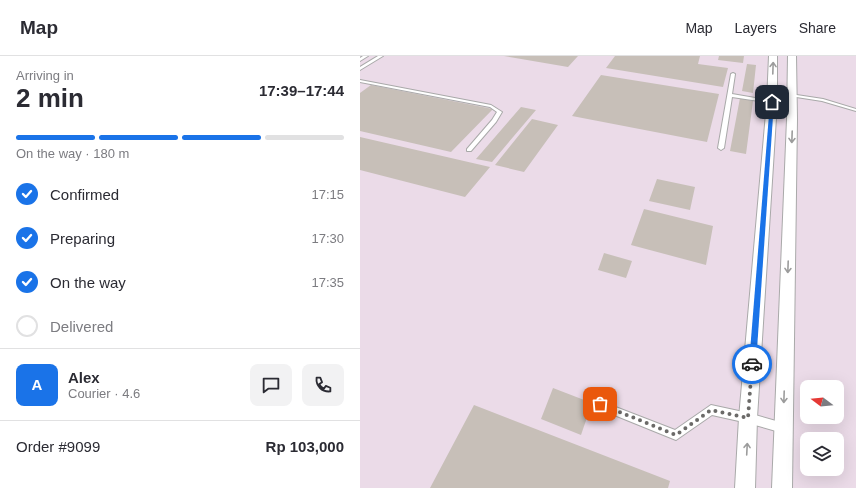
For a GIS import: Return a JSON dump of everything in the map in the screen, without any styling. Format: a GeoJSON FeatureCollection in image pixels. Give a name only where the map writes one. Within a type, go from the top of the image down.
{"type":"FeatureCollection","features":[{"type":"Feature","properties":{"kind":"street"},"geometry":{"type":"LineString","coordinates":[[774,56],[772,102],[782,118],[782,488]]}},
{"type":"Feature","properties":{"kind":"street"},"geometry":{"type":"LineString","coordinates":[[745,488],[748,418],[782,118],[792,95],[790,56]]}},
{"type":"Feature","properties":{"kind":"lane"},"geometry":{"type":"LineString","coordinates":[[360,60],[366,56]]}},
{"type":"Feature","properties":{"kind":"lane"},"geometry":{"type":"LineString","coordinates":[[360,69],[381,56]]}},
{"type":"Feature","properties":{"kind":"lane"},"geometry":{"type":"LineString","coordinates":[[721,148],[732,74]]}},
{"type":"Feature","properties":{"kind":"lane"},"geometry":{"type":"LineString","coordinates":[[360,86],[363,82],[491,106],[500,112],[469,150]]}},
{"type":"Feature","properties":{"kind":"lane"},"geometry":{"type":"LineString","coordinates":[[729,95],[772,102]]}},
{"type":"Feature","properties":{"kind":"lane"},"geometry":{"type":"LineString","coordinates":[[792,95],[822,100],[856,110]]}},
{"type":"Feature","properties":{"kind":"lane"},"geometry":{"type":"LineString","coordinates":[[600,404],[676,435],[711,410],[748,418],[783,428]]}},
{"type":"Feature","properties":{"kind":"shaded area"},"geometry":{"type":"Polygon","coordinates":[[[360,56],[856,56],[856,488],[360,488],[360,56]]]}},
{"type":"Feature","properties":{"kind":"building"},"geometry":{"type":"Polygon","coordinates":[[[504,56],[578,56],[568,67],[504,56]]]}},
{"type":"Feature","properties":{"kind":"building"},"geometry":{"type":"Polygon","coordinates":[[[615,56],[700,56],[698,64],[728,68],[723,87],[606,68],[615,56]]]}},
{"type":"Feature","properties":{"kind":"building"},"geometry":{"type":"Polygon","coordinates":[[[719,56],[744,56],[743,63],[718,60],[719,56]]]}},
{"type":"Feature","properties":{"kind":"building"},"geometry":{"type":"Polygon","coordinates":[[[747,64],[756,65],[753,93],[742,91],[747,64]]]}},
{"type":"Feature","properties":{"kind":"building"},"geometry":{"type":"Polygon","coordinates":[[[601,75],[719,94],[707,142],[572,116],[601,75]]]}},
{"type":"Feature","properties":{"kind":"building"},"geometry":{"type":"Polygon","coordinates":[[[371,85],[493,109],[451,152],[360,131],[360,93],[371,85]]]}},
{"type":"Feature","properties":{"kind":"building"},"geometry":{"type":"Polygon","coordinates":[[[740,98],[753,101],[746,154],[730,151],[740,98]]]}},
{"type":"Feature","properties":{"kind":"building"},"geometry":{"type":"Polygon","coordinates":[[[521,107],[536,110],[492,162],[476,159],[521,107]]]}},
{"type":"Feature","properties":{"kind":"building"},"geometry":{"type":"Polygon","coordinates":[[[532,119],[558,125],[524,172],[495,165],[532,119]]]}},
{"type":"Feature","properties":{"kind":"building"},"geometry":{"type":"Polygon","coordinates":[[[360,137],[490,167],[465,197],[360,170],[360,137]]]}},
{"type":"Feature","properties":{"kind":"building"},"geometry":{"type":"Polygon","coordinates":[[[657,179],[695,187],[690,210],[649,201],[657,179]]]}},
{"type":"Feature","properties":{"kind":"building"},"geometry":{"type":"Polygon","coordinates":[[[644,209],[713,226],[706,265],[631,245],[644,209]]]}},
{"type":"Feature","properties":{"kind":"building"},"geometry":{"type":"Polygon","coordinates":[[[604,253],[632,261],[626,278],[598,270],[604,253]]]}},
{"type":"Feature","properties":{"kind":"building"},"geometry":{"type":"Polygon","coordinates":[[[553,388],[592,403],[581,435],[541,419],[553,388]]]}},
{"type":"Feature","properties":{"kind":"building"},"geometry":{"type":"Polygon","coordinates":[[[474,405],[670,481],[668,488],[430,488],[474,405]]]}},
{"type":"Feature","properties":{"kind":"way so far"},"geometry":{"type":"LineString","coordinates":[[600,404],[676,435],[711,410],[748,418],[752,364]]}},
{"type":"Feature","properties":{"kind":"route"},"geometry":{"type":"LineString","coordinates":[[752,364],[772,102]]}}]}
